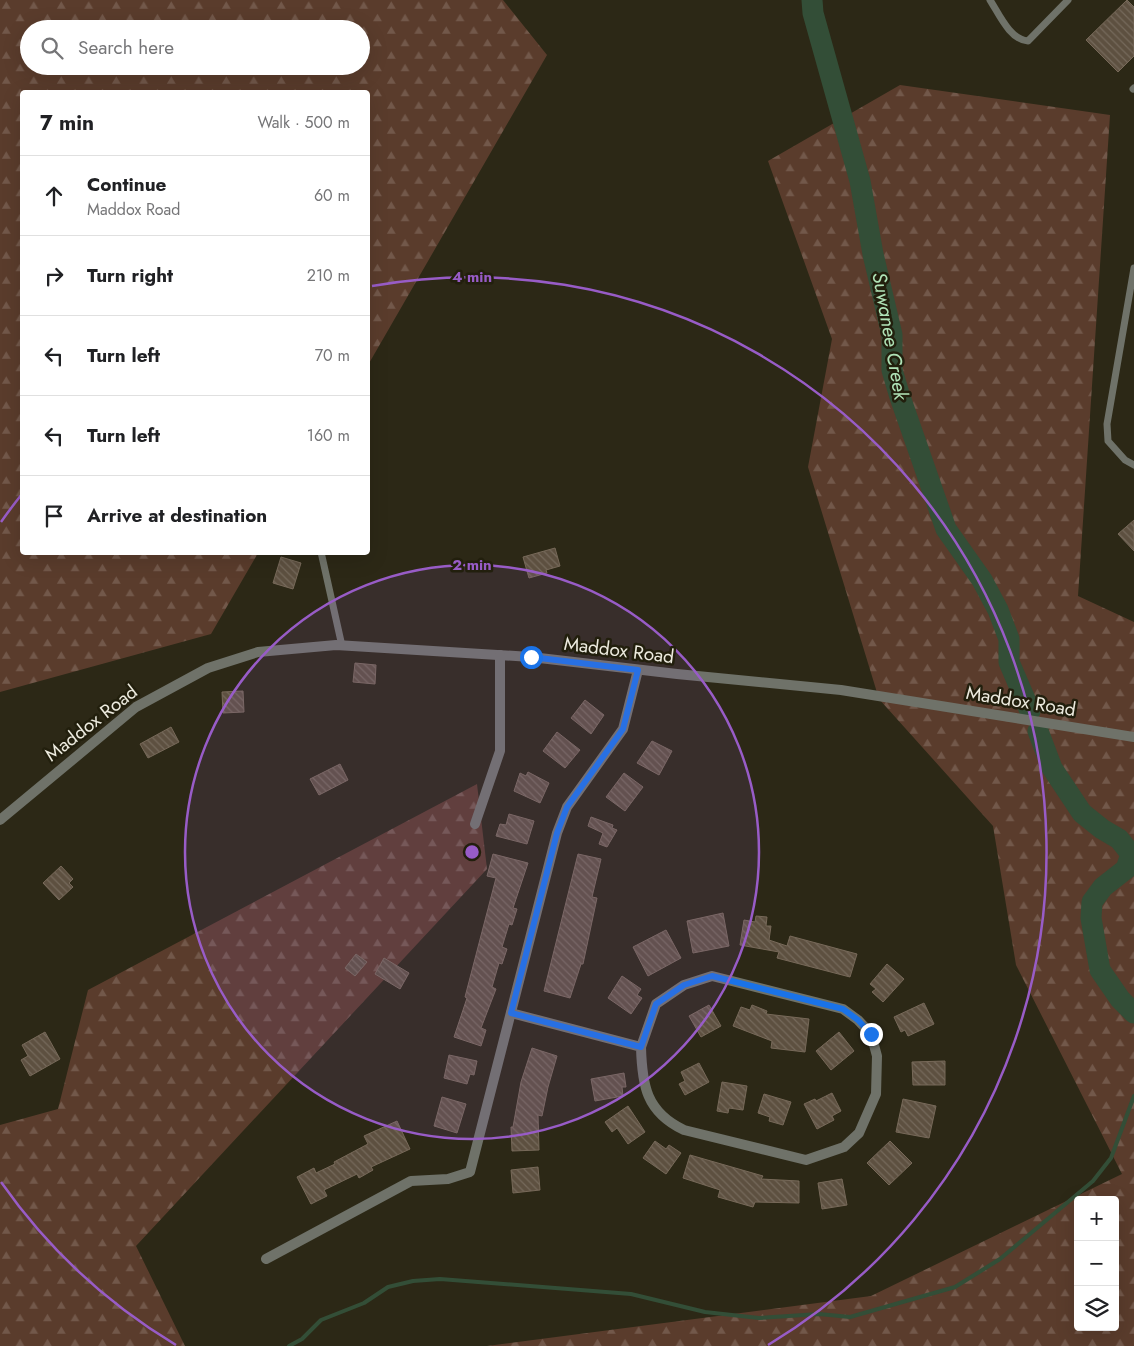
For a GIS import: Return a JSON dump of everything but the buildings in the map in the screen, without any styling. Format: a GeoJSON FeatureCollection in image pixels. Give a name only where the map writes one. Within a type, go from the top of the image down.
{"type":"FeatureCollection","features":[{"type":"Feature","properties":{"kind":"street","name":"Maddox Road"},"geometry":{"type":"LineString","coordinates":[[0,820],[136,707],[208,668],[258,652],[342,646],[500,655],[841,690],[1134,737]]}},
{"type":"Feature","properties":{"kind":"street"},"geometry":{"type":"LineString","coordinates":[[475,824],[500,751],[500,655]]}},
{"type":"Feature","properties":{"kind":"street"},"geometry":{"type":"LineString","coordinates":[[266,1259],[411,1181],[448,1179],[470,1172],[557,833],[567,807],[623,729],[638,670]]}},
{"type":"Feature","properties":{"kind":"street"},"geometry":{"type":"LineString","coordinates":[[712,976],[843,1009],[858,1020],[871,1034],[877,1056],[876,1094],[859,1133],[844,1147],[806,1160],[684,1130],[672,1124],[651,1104],[642,1077],[641,1047],[656,1004],[684,985],[712,976]]}},
{"type":"Feature","properties":{"kind":"street"},"geometry":{"type":"LineString","coordinates":[[511,1013],[641,1047]]}},
{"type":"Feature","properties":{"kind":"lane"},"geometry":{"type":"LineString","coordinates":[[990,0],[1013,35],[1020,41],[1028,41],[1068,0]]}},
{"type":"Feature","properties":{"kind":"lane"},"geometry":{"type":"LineString","coordinates":[[1134,268],[1107,424],[1108,441],[1125,460],[1134,465]]}},
{"type":"Feature","properties":{"kind":"lane"},"geometry":{"type":"LineString","coordinates":[[322,555],[342,646]]}},
{"type":"Feature","properties":{"kind":"green space"},"geometry":{"type":"Polygon","coordinates":[[[0,0],[503,0],[547,55],[370,362],[370,90],[20,90],[20,555],[257,555],[211,634],[0,692],[0,0]]]}},
{"type":"Feature","properties":{"kind":"green space"},"geometry":{"type":"Polygon","coordinates":[[[900,85],[1110,115],[1078,596],[1134,622],[1134,1346],[487,1346],[871,1296],[1074,1197],[1074,1331],[1119,1331],[1119,1196],[1077,1196],[1122,1174],[1016,965],[993,826],[879,699],[808,467],[832,339],[768,161],[900,85]]]}},
{"type":"Feature","properties":{"kind":"green space"},"geometry":{"type":"Polygon","coordinates":[[[477,784],[487,869],[136,1246],[185,1346],[0,1346],[0,1125],[58,1109],[88,990],[477,784]]]}},
{"type":"Feature","properties":{"kind":"waterway","name":"Suwanee Creek"},"geometry":{"type":"LineString","coordinates":[[812,0],[813,13],[860,181],[873,254],[892,335],[892,370],[900,397],[946,529],[982,580],[998,610],[1009,639],[1009,662],[1030,711]]}},
{"type":"Feature","properties":{"kind":"waterway","name":"Suwanee Creek"},"geometry":{"type":"LineString","coordinates":[[1038,731],[1052,768],[1082,813],[1102,829],[1119,839],[1131,854],[1126,869],[1103,887],[1092,902],[1091,918],[1100,970],[1120,999],[1134,1013]]}},
{"type":"Feature","properties":{"kind":"waterway"},"geometry":{"type":"LineString","coordinates":[[289,1346],[302,1339],[321,1320],[364,1303],[388,1287],[413,1281],[440,1279],[631,1294],[705,1312],[759,1318],[819,1314],[850,1317],[955,1287],[1000,1259],[1093,1181],[1111,1158],[1134,1096]]}},
{"type":"Feature","properties":{"kind":"route"},"geometry":{"type":"LineString","coordinates":[[531,657],[638,670],[637,682],[623,729],[567,807],[557,833],[511,1013],[641,1047],[656,1004],[684,985],[712,976],[843,1009],[858,1020],[871,1034]]}}]}
